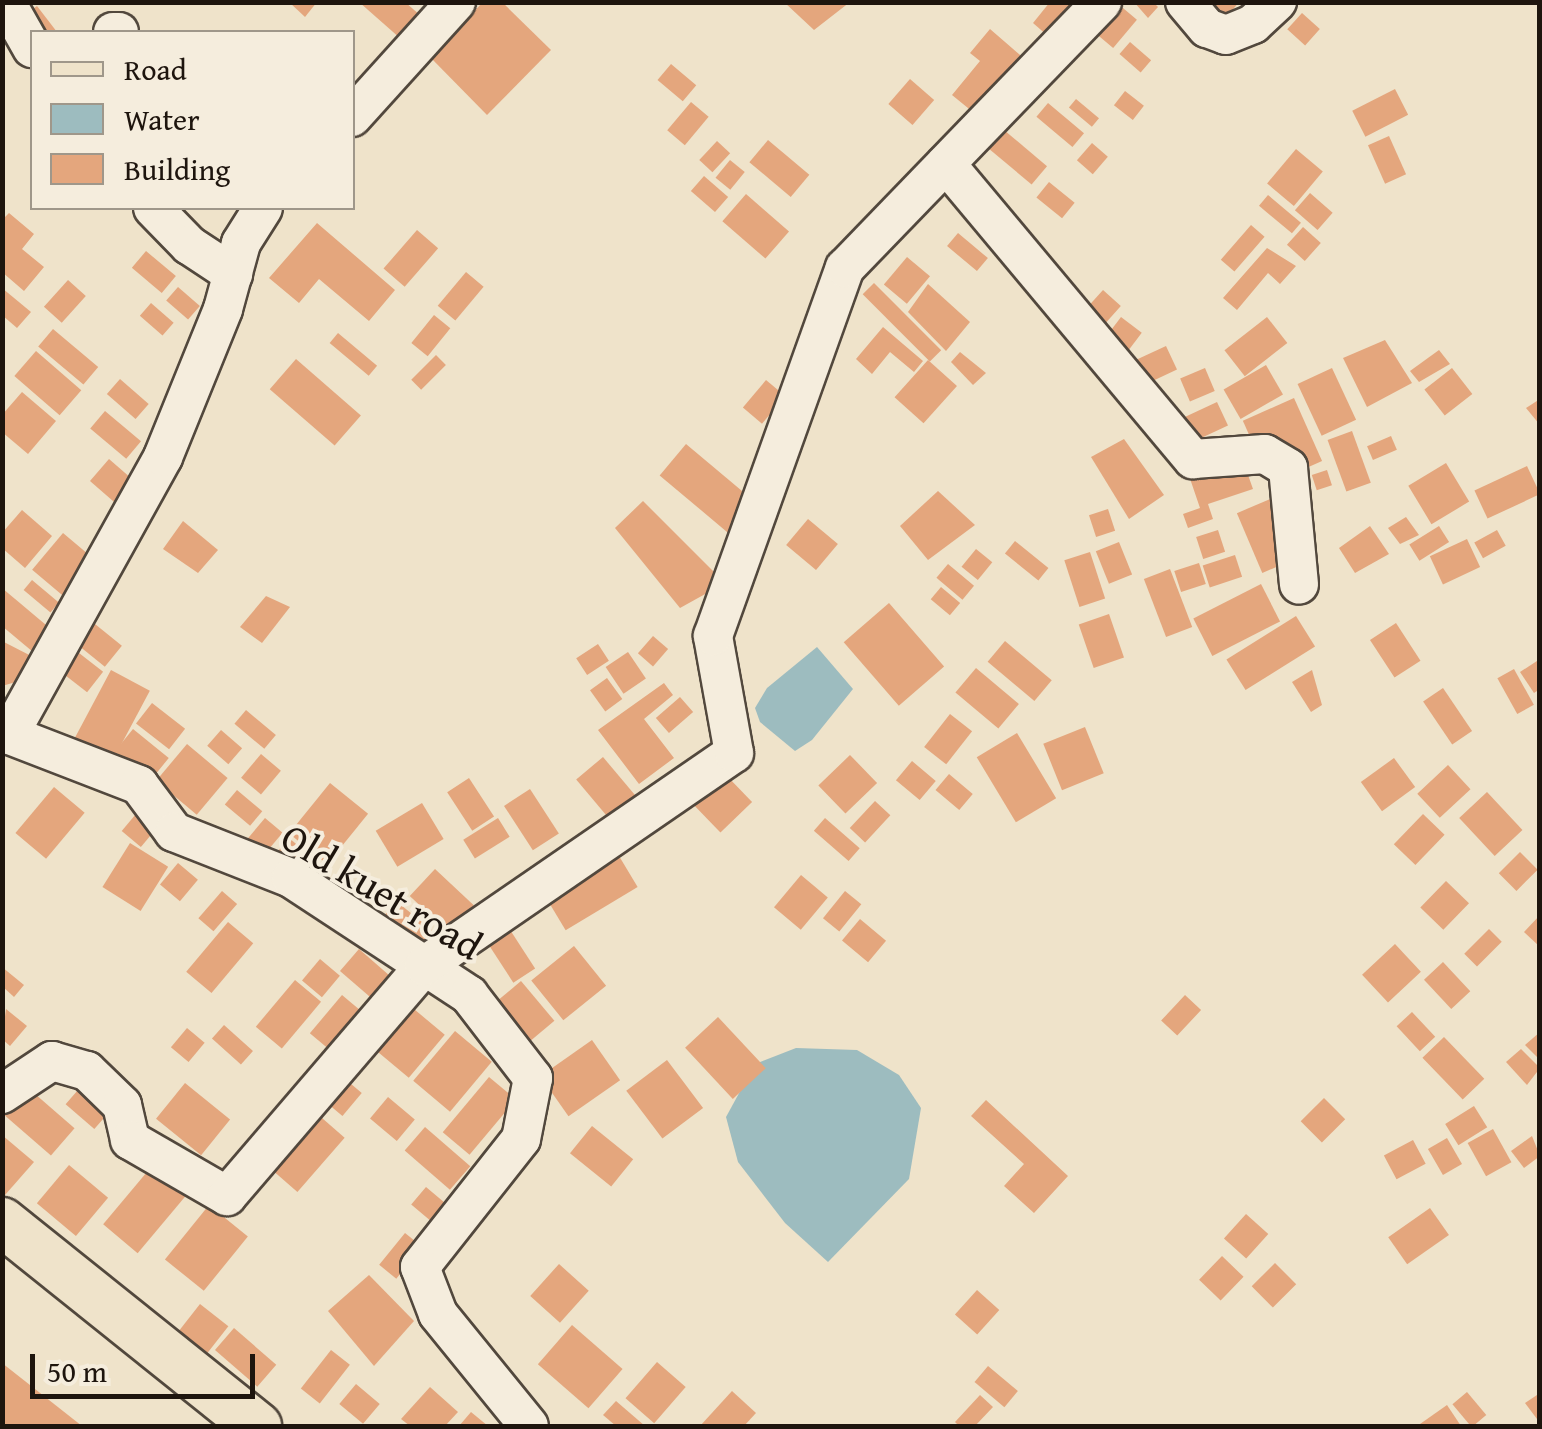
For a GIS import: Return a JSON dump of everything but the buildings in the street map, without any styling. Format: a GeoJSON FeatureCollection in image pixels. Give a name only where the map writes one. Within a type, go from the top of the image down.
{"type":"FeatureCollection","features":[{"type":"Feature","properties":{"kind":"main road"},"geometry":{"type":"LineString","coordinates":[[2,1222],[257,1426]]}},
{"type":"Feature","properties":{"kind":"street"},"geometry":{"type":"LineString","coordinates":[[6,2],[30,44]]}},
{"type":"Feature","properties":{"kind":"street"},"geometry":{"type":"LineString","coordinates":[[355,113],[456,2]]}},
{"type":"Feature","properties":{"kind":"street"},"geometry":{"type":"LineString","coordinates":[[2,1094],[52,1061],[87,1071],[122,1105],[130,1140],[227,1196],[424,966],[734,752],[713,636],[846,268],[1102,2]]}},
{"type":"Feature","properties":{"kind":"street"},"geometry":{"type":"LineString","coordinates":[[1185,2],[1208,28],[1226,35],[1253,24],[1277,2]]}},
{"type":"Feature","properties":{"kind":"street"},"geometry":{"type":"LineString","coordinates":[[946,164],[1193,459],[1266,454],[1288,468],[1299,584]]}},
{"type":"Feature","properties":{"kind":"street"},"geometry":{"type":"LineString","coordinates":[[154,210],[189,245],[233,274]]}},
{"type":"Feature","properties":{"kind":"street"},"geometry":{"type":"LineString","coordinates":[[6,734],[163,457],[233,274],[241,243],[261,210]]}},
{"type":"Feature","properties":{"kind":"street","name":"Old kuet road"},"geometry":{"type":"LineString","coordinates":[[6,734],[139,786],[174,832],[292,878],[470,995],[533,1078],[521,1139],[420,1267],[438,1314],[530,1426]]}},
{"type":"Feature","properties":{"kind":"water"},"geometry":{"type":"Polygon","coordinates":[[[817,647],[853,689],[812,740],[795,751],[760,722],[755,708],[767,688],[817,647]]]}},
{"type":"Feature","properties":{"kind":"water"},"geometry":{"type":"Polygon","coordinates":[[[796,1048],[857,1050],[899,1075],[921,1108],[909,1179],[828,1262],[785,1223],[738,1162],[726,1117],[755,1064],[796,1048]]]}}]}
